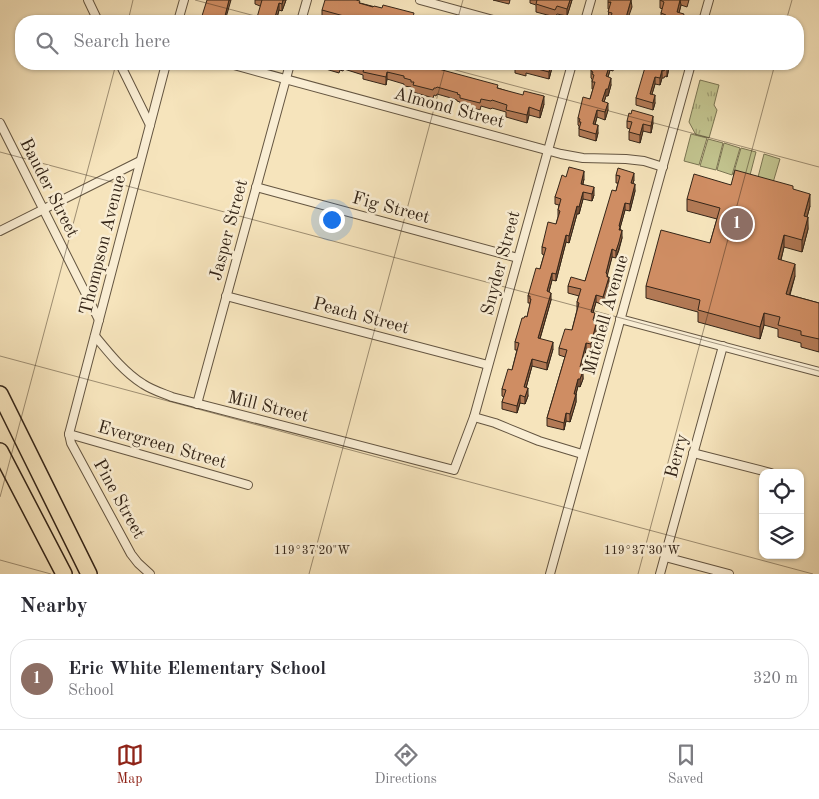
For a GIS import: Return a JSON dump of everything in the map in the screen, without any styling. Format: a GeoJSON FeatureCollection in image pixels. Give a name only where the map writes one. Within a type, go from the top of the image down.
{"type":"FeatureCollection","features":[{"type":"Feature","properties":{"kind":"highway"},"geometry":{"type":"LineString","coordinates":[[0,394],[89,574]]}},
{"type":"Feature","properties":{"kind":"highway"},"geometry":{"type":"LineString","coordinates":[[0,451],[64,574]]}},
{"type":"Feature","properties":{"kind":"street"},"geometry":{"type":"LineString","coordinates":[[88,0],[95,15]]}},
{"type":"Feature","properties":{"kind":"street"},"geometry":{"type":"LineString","coordinates":[[180,15],[184,0]]}},
{"type":"Feature","properties":{"kind":"street"},"geometry":{"type":"LineString","coordinates":[[303,15],[307,0]]}},
{"type":"Feature","properties":{"kind":"street"},"geometry":{"type":"LineString","coordinates":[[420,0],[475,15]]}},
{"type":"Feature","properties":{"kind":"street"},"geometry":{"type":"LineString","coordinates":[[587,15],[591,0]]}},
{"type":"Feature","properties":{"kind":"street"},"geometry":{"type":"LineString","coordinates":[[705,15],[709,0]]}},
{"type":"Feature","properties":{"kind":"street"},"geometry":{"type":"LineString","coordinates":[[123,70],[150,125]]}},
{"type":"Feature","properties":{"kind":"street","name":"Thompson Avenue"},"geometry":{"type":"LineString","coordinates":[[69,434],[164,70]]}},
{"type":"Feature","properties":{"kind":"street","name":"Almond Street"},"geometry":{"type":"LineString","coordinates":[[252,70],[548,150],[583,158],[626,159],[663,166]]}},
{"type":"Feature","properties":{"kind":"street","name":"Jasper Street"},"geometry":{"type":"LineString","coordinates":[[196,404],[288,70]]}},
{"type":"Feature","properties":{"kind":"street","name":"Snyder Street"},"geometry":{"type":"LineString","coordinates":[[454,470],[474,417],[570,70]]}},
{"type":"Feature","properties":{"kind":"street","name":"Mitchell Avenue"},"geometry":{"type":"LineString","coordinates":[[550,574],[689,70]]}},
{"type":"Feature","properties":{"kind":"street","name":"Bauder Street"},"geometry":{"type":"LineString","coordinates":[[0,123],[99,320]]}},
{"type":"Feature","properties":{"kind":"street"},"geometry":{"type":"LineString","coordinates":[[0,231],[140,161]]}},
{"type":"Feature","properties":{"kind":"street","name":"Fig Street"},"geometry":{"type":"LineString","coordinates":[[256,187],[518,258]]}},
{"type":"Feature","properties":{"kind":"street","name":"Peach Street"},"geometry":{"type":"LineString","coordinates":[[226,296],[488,365]]}},
{"type":"Feature","properties":{"kind":"street"},"geometry":{"type":"LineString","coordinates":[[620,319],[819,372]]}},
{"type":"Feature","properties":{"kind":"street","name":"Mill Street"},"geometry":{"type":"LineString","coordinates":[[95,336],[132,376],[156,391],[172,397],[454,470]]}},
{"type":"Feature","properties":{"kind":"street","name":"Berry"},"geometry":{"type":"LineString","coordinates":[[660,574],[723,346]]}},
{"type":"Feature","properties":{"kind":"street"},"geometry":{"type":"LineString","coordinates":[[474,417],[539,441],[582,454]]}},
{"type":"Feature","properties":{"kind":"street","name":"Evergreen Street"},"geometry":{"type":"LineString","coordinates":[[69,434],[248,485]]}},
{"type":"Feature","properties":{"kind":"street","name":"Pine Street"},"geometry":{"type":"LineString","coordinates":[[69,434],[71,443],[131,554],[150,574]]}},
{"type":"Feature","properties":{"kind":"street"},"geometry":{"type":"LineString","coordinates":[[694,453],[759,470]]}},
{"type":"Feature","properties":{"kind":"street"},"geometry":{"type":"LineString","coordinates":[[665,557],[729,574]]}},
{"type":"Feature","properties":{"kind":"green space"},"geometry":{"type":"Polygon","coordinates":[[[700,80],[719,85],[714,105],[717,110],[709,138],[696,135],[689,122],[700,80]]]}},
{"type":"Feature","properties":{"kind":"green space"},"geometry":{"type":"Polygon","coordinates":[[[691,134],[707,138],[699,165],[684,161],[691,134]]]}},
{"type":"Feature","properties":{"kind":"green space"},"geometry":{"type":"Polygon","coordinates":[[[708,139],[723,143],[716,170],[700,166],[708,139]]]}},
{"type":"Feature","properties":{"kind":"green space"},"geometry":{"type":"Polygon","coordinates":[[[724,143],[740,148],[732,175],[717,170],[724,143]]]}},
{"type":"Feature","properties":{"kind":"green space"},"geometry":{"type":"Polygon","coordinates":[[[741,148],[756,152],[749,179],[733,175],[741,148]]]}},
{"type":"Feature","properties":{"kind":"green space"},"geometry":{"type":"Polygon","coordinates":[[[764,154],[780,159],[772,186],[757,181],[764,154]]]}},
{"type":"Feature","properties":{"kind":"building"},"geometry":{"type":"Polygon","coordinates":[[[207,0],[229,0],[225,15],[202,15],[207,0]]]}},
{"type":"Feature","properties":{"kind":"building"},"geometry":{"type":"Polygon","coordinates":[[[262,0],[283,0],[282,4],[279,3],[276,15],[258,15],[262,0]]]}},
{"type":"Feature","properties":{"kind":"building"},"geometry":{"type":"Polygon","coordinates":[[[325,0],[356,0],[360,1],[359,3],[373,7],[382,8],[383,5],[414,13],[414,15],[340,15],[322,10],[325,0]]]}},
{"type":"Feature","properties":{"kind":"building"},"geometry":{"type":"Polygon","coordinates":[[[537,0],[570,0],[567,9],[557,6],[555,10],[536,4],[537,0]]]}},
{"type":"Feature","properties":{"kind":"building"},"geometry":{"type":"Polygon","coordinates":[[[608,0],[631,0],[627,15],[612,15],[612,13],[608,12],[611,2],[608,2],[608,0]]]}},
{"type":"Feature","properties":{"kind":"building"},"geometry":{"type":"Polygon","coordinates":[[[660,0],[680,0],[677,12],[684,15],[666,15],[661,13],[664,2],[660,0]]]}},
{"type":"Feature","properties":{"kind":"building"},"geometry":{"type":"Polygon","coordinates":[[[364,70],[442,70],[498,85],[497,88],[523,95],[524,91],[544,96],[540,111],[529,107],[527,115],[506,110],[507,105],[492,100],[481,99],[480,103],[460,98],[458,93],[437,87],[433,90],[413,85],[414,82],[404,78],[404,76],[387,72],[386,77],[363,72],[364,70]]]}},
{"type":"Feature","properties":{"kind":"building"},"geometry":{"type":"Polygon","coordinates":[[[608,70],[606,76],[611,78],[602,101],[608,103],[605,112],[597,110],[593,124],[598,125],[596,134],[579,129],[581,122],[579,122],[580,119],[578,118],[583,97],[590,99],[595,82],[592,82],[594,75],[591,71],[608,70]]]}},
{"type":"Feature","properties":{"kind":"building"},"geometry":{"type":"Polygon","coordinates":[[[644,70],[662,70],[660,78],[655,77],[650,94],[655,95],[653,103],[636,98],[644,70]]]}},
{"type":"Feature","properties":{"kind":"building"},"geometry":{"type":"Polygon","coordinates":[[[632,110],[653,116],[651,126],[643,124],[640,135],[629,132],[632,122],[627,121],[632,110]]]}},
{"type":"Feature","properties":{"kind":"building"},"geometry":{"type":"Polygon","coordinates":[[[569,167],[584,171],[581,184],[594,187],[592,194],[583,192],[569,236],[566,235],[556,274],[552,273],[547,291],[551,293],[538,338],[553,342],[547,363],[532,359],[524,387],[528,388],[525,397],[520,395],[517,406],[502,402],[506,390],[502,389],[508,369],[512,370],[519,343],[515,342],[522,318],[527,317],[531,299],[528,296],[536,268],[540,269],[546,248],[542,247],[548,222],[556,224],[560,211],[558,210],[561,199],[555,197],[562,175],[566,177],[569,167]]]}},
{"type":"Feature","properties":{"kind":"building"},"geometry":{"type":"Polygon","coordinates":[[[618,168],[634,173],[631,183],[635,184],[630,204],[625,203],[619,226],[619,230],[622,230],[616,251],[612,249],[606,273],[607,277],[609,277],[603,297],[596,295],[591,312],[595,313],[593,320],[596,324],[591,344],[586,343],[580,367],[583,371],[580,379],[578,379],[570,414],[566,413],[564,423],[547,418],[567,350],[559,348],[565,329],[572,330],[579,303],[577,302],[581,289],[568,286],[571,277],[585,281],[612,190],[616,191],[620,176],[616,175],[618,168]]]}},
{"type":"Feature","properties":{"kind":"building"},"geometry":{"type":"Polygon","coordinates":[[[735,170],[793,186],[793,189],[810,194],[804,216],[808,217],[802,240],[784,235],[778,259],[795,264],[786,294],[819,303],[819,339],[801,335],[801,331],[778,325],[780,317],[764,313],[760,327],[698,310],[700,300],[646,286],[661,230],[710,243],[720,208],[687,199],[694,174],[731,185],[735,170]]]}},
{"type":"Feature","properties":{"kind":"place","name":"Eric White Elementary School"},"geometry":{"type":"Point","coordinates":[737,224]}}]}
